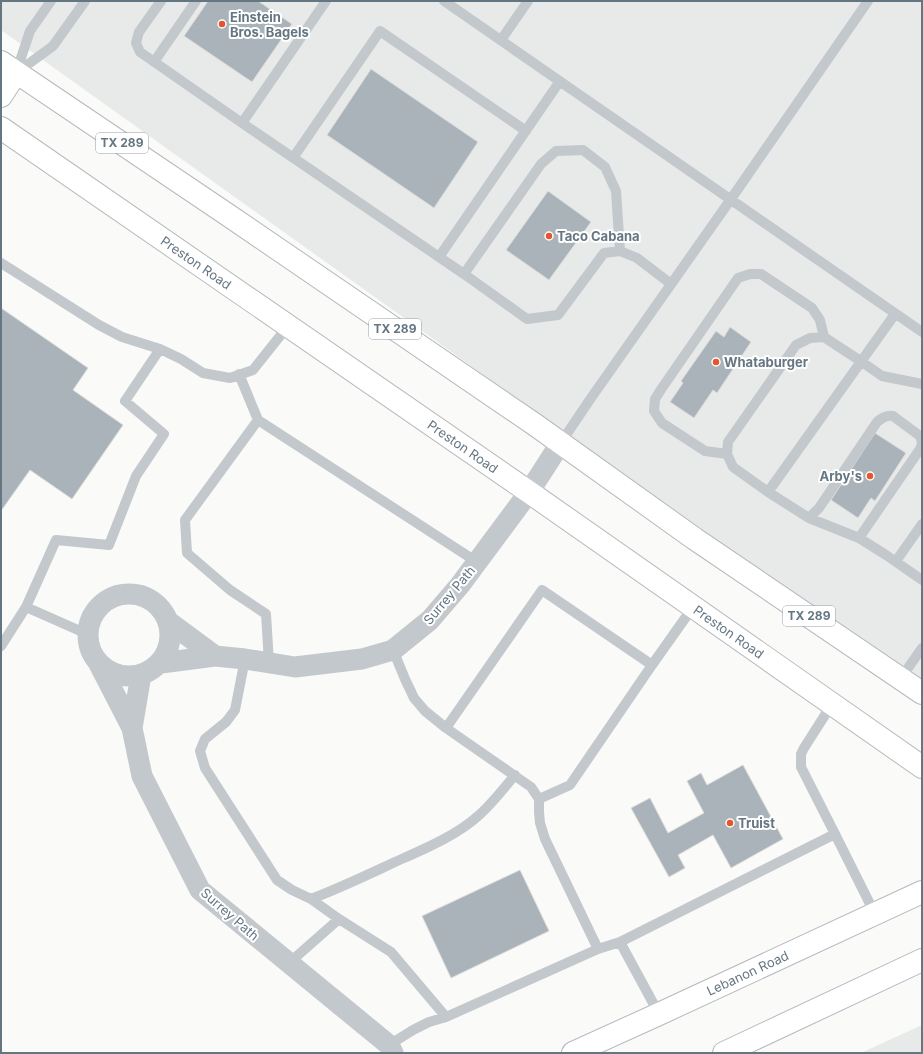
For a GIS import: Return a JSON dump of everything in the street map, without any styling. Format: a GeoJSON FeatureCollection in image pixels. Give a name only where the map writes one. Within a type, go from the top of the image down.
{"type":"FeatureCollection","features":[{"type":"Feature","properties":{"kind":"main road"},"geometry":{"type":"LineString","coordinates":[[1,96],[8,68]]}},
{"type":"Feature","properties":{"kind":"main road","name":"TX 289"},"geometry":{"type":"LineString","coordinates":[[8,68],[235,219],[527,420],[695,539],[922,693]]}},
{"type":"Feature","properties":{"kind":"main road","name":"Preston Road"},"geometry":{"type":"LineString","coordinates":[[1,128],[529,492],[922,767]]}},
{"type":"Feature","properties":{"kind":"main road","name":"Lebanon Road"},"geometry":{"type":"LineString","coordinates":[[573,1053],[922,892]]}},
{"type":"Feature","properties":{"kind":"main road"},"geometry":{"type":"LineString","coordinates":[[724,1053],[922,960]]}},
{"type":"Feature","properties":{"kind":"street","name":"Surrey Path"},"geometry":{"type":"LineString","coordinates":[[161,663],[215,656],[295,667],[362,659],[393,650],[430,620],[460,585],[529,492],[560,444]]}},
{"type":"Feature","properties":{"kind":"street","name":"Surrey Path"},"geometry":{"type":"LineString","coordinates":[[215,656],[169,622],[159,606],[143,595],[124,593],[105,600],[92,615],[87,634],[90,650],[99,664],[132,728],[142,776],[200,890],[391,1049]]}},
{"type":"Feature","properties":{"kind":"street","name":"Surrey Path"},"geometry":{"type":"LineString","coordinates":[[99,664],[113,674],[129,677],[141,675],[152,670],[161,663],[171,642],[169,622]]}},
{"type":"Feature","properties":{"kind":"street","name":"Surrey Path"},"geometry":{"type":"LineString","coordinates":[[132,728],[141,675]]}},
{"type":"Feature","properties":{"kind":"lane"},"geometry":{"type":"LineString","coordinates":[[8,68],[30,31],[51,1]]}},
{"type":"Feature","properties":{"kind":"lane"},"geometry":{"type":"LineString","coordinates":[[8,68],[53,46],[85,1]]}},
{"type":"Feature","properties":{"kind":"lane"},"geometry":{"type":"LineString","coordinates":[[161,1],[139,32],[136,43],[140,52],[464,274],[526,319],[558,316],[604,253],[620,251],[637,258],[671,284]]}},
{"type":"Feature","properties":{"kind":"lane"},"geometry":{"type":"LineString","coordinates":[[154,62],[196,1]]}},
{"type":"Feature","properties":{"kind":"lane"},"geometry":{"type":"LineString","coordinates":[[242,123],[326,1]]}},
{"type":"Feature","properties":{"kind":"lane"},"geometry":{"type":"LineString","coordinates":[[444,1],[922,332]]}},
{"type":"Feature","properties":{"kind":"lane"},"geometry":{"type":"LineString","coordinates":[[501,40],[528,1]]}},
{"type":"Feature","properties":{"kind":"lane"},"geometry":{"type":"LineString","coordinates":[[560,444],[868,1]]}},
{"type":"Feature","properties":{"kind":"lane"},"geometry":{"type":"LineString","coordinates":[[293,158],[380,31],[526,131]]}},
{"type":"Feature","properties":{"kind":"lane"},"geometry":{"type":"LineString","coordinates":[[439,257],[560,81]]}},
{"type":"Feature","properties":{"kind":"lane"},"geometry":{"type":"LineString","coordinates":[[464,274],[541,164],[556,151],[583,150],[605,167],[616,191],[620,251]]}},
{"type":"Feature","properties":{"kind":"lane"},"geometry":{"type":"LineString","coordinates":[[1,264],[98,325],[122,337],[160,349],[181,359],[203,373],[230,378],[253,370],[288,326]]}},
{"type":"Feature","properties":{"kind":"lane"},"geometry":{"type":"LineString","coordinates":[[727,454],[705,451],[662,422],[654,411],[655,399],[738,278],[750,274],[761,274],[812,308],[820,320],[824,337]]}},
{"type":"Feature","properties":{"kind":"lane"},"geometry":{"type":"LineString","coordinates":[[768,492],[895,314]]}},
{"type":"Feature","properties":{"kind":"lane"},"geometry":{"type":"LineString","coordinates":[[922,384],[882,376],[824,337],[810,338],[796,345],[728,442],[727,454],[732,467],[768,492],[809,518],[859,538],[922,580]]}},
{"type":"Feature","properties":{"kind":"lane"},"geometry":{"type":"LineString","coordinates":[[1,646],[26,607],[56,540],[109,545],[136,476],[164,434],[125,401],[160,349]]}},
{"type":"Feature","properties":{"kind":"lane"},"geometry":{"type":"LineString","coordinates":[[239,374],[258,420],[477,562]]}},
{"type":"Feature","properties":{"kind":"lane"},"geometry":{"type":"LineString","coordinates":[[809,518],[818,508],[877,422],[888,415],[893,416],[920,436],[922,443],[920,449],[859,538]]}},
{"type":"Feature","properties":{"kind":"lane"},"geometry":{"type":"LineString","coordinates":[[258,420],[184,520],[186,553],[230,590],[266,614],[270,663]]}},
{"type":"Feature","properties":{"kind":"lane"},"geometry":{"type":"LineString","coordinates":[[896,562],[922,524]]}},
{"type":"Feature","properties":{"kind":"lane"},"geometry":{"type":"LineString","coordinates":[[446,728],[542,590],[652,665]]}},
{"type":"Feature","properties":{"kind":"lane"},"geometry":{"type":"LineString","coordinates":[[26,607],[87,634]]}},
{"type":"Feature","properties":{"kind":"lane"},"geometry":{"type":"LineString","coordinates":[[539,799],[570,785],[693,607]]}},
{"type":"Feature","properties":{"kind":"lane"},"geometry":{"type":"LineString","coordinates":[[901,678],[922,648]]}},
{"type":"Feature","properties":{"kind":"lane"},"geometry":{"type":"LineString","coordinates":[[393,650],[414,698],[425,711],[446,728],[531,787],[539,799],[540,823],[545,839],[598,949]]}},
{"type":"Feature","properties":{"kind":"lane"},"geometry":{"type":"LineString","coordinates":[[245,659],[235,710],[226,722],[205,739],[200,751],[206,768],[277,880],[292,890],[311,899],[390,952],[446,1017]]}},
{"type":"Feature","properties":{"kind":"lane"},"geometry":{"type":"LineString","coordinates":[[832,704],[804,748],[802,754],[802,767],[875,914]]}},
{"type":"Feature","properties":{"kind":"lane"},"geometry":{"type":"LineString","coordinates":[[311,899],[335,890],[421,850],[461,829],[478,816],[499,795],[515,775]]}},
{"type":"Feature","properties":{"kind":"lane"},"geometry":{"type":"LineString","coordinates":[[391,1049],[413,1030],[429,1022],[446,1017],[598,949],[620,942],[835,834]]}},
{"type":"Feature","properties":{"kind":"lane"},"geometry":{"type":"LineString","coordinates":[[289,963],[339,919]]}},
{"type":"Feature","properties":{"kind":"lane"},"geometry":{"type":"LineString","coordinates":[[620,942],[659,1014]]}},
{"type":"Feature","properties":{"kind":"shaded area"},"geometry":{"type":"Polygon","coordinates":[[[1,1],[922,1],[922,688],[1,30],[1,1]]]}},
{"type":"Feature","properties":{"kind":"shaded area"},"geometry":{"type":"Polygon","coordinates":[[[922,1025],[922,1053],[861,1053],[922,1025]]]}},
{"type":"Feature","properties":{"kind":"building"},"geometry":{"type":"Polygon","coordinates":[[[208,1],[258,1],[292,24],[252,82],[184,36],[208,1]]]}},
{"type":"Feature","properties":{"kind":"building"},"geometry":{"type":"Polygon","coordinates":[[[371,69],[478,142],[434,208],[327,135],[371,69]]]}},
{"type":"Feature","properties":{"kind":"building","name":"Taco Cabana"},"geometry":{"type":"Polygon","coordinates":[[[548,191],[591,222],[549,280],[506,250],[548,191]]]}},
{"type":"Feature","properties":{"kind":"building"},"geometry":{"type":"Polygon","coordinates":[[[1,308],[88,368],[73,390],[123,425],[72,499],[30,470],[1,511],[1,308]]]}},
{"type":"Feature","properties":{"kind":"building","name":"Whataburger"},"geometry":{"type":"Polygon","coordinates":[[[730,327],[751,342],[717,393],[713,390],[694,418],[670,402],[683,383],[681,381],[716,331],[724,337],[730,327]]]}},
{"type":"Feature","properties":{"kind":"building","name":"Arby's"},"geometry":{"type":"Polygon","coordinates":[[[875,433],[906,453],[875,501],[871,498],[858,518],[831,500],[875,433]]]}},
{"type":"Feature","properties":{"kind":"building","name":"Truist"},"geometry":{"type":"Polygon","coordinates":[[[743,765],[783,839],[731,868],[713,835],[678,855],[685,868],[669,877],[631,808],[650,798],[668,833],[704,813],[687,781],[701,773],[707,785],[743,765]]]}},
{"type":"Feature","properties":{"kind":"building"},"geometry":{"type":"Polygon","coordinates":[[[520,870],[549,931],[451,978],[422,916],[520,870]]]}},
{"type":"Feature","properties":{"kind":"place","name":"Einstein Bros. Bagels"},"geometry":{"type":"Point","coordinates":[222,24]}},
{"type":"Feature","properties":{"kind":"place","name":"Taco Cabana"},"geometry":{"type":"Point","coordinates":[549,236]}},
{"type":"Feature","properties":{"kind":"place","name":"Whataburger"},"geometry":{"type":"Point","coordinates":[716,362]}},
{"type":"Feature","properties":{"kind":"place","name":"Arby's"},"geometry":{"type":"Point","coordinates":[870,476]}},
{"type":"Feature","properties":{"kind":"place","name":"Truist"},"geometry":{"type":"Point","coordinates":[730,823]}}]}
